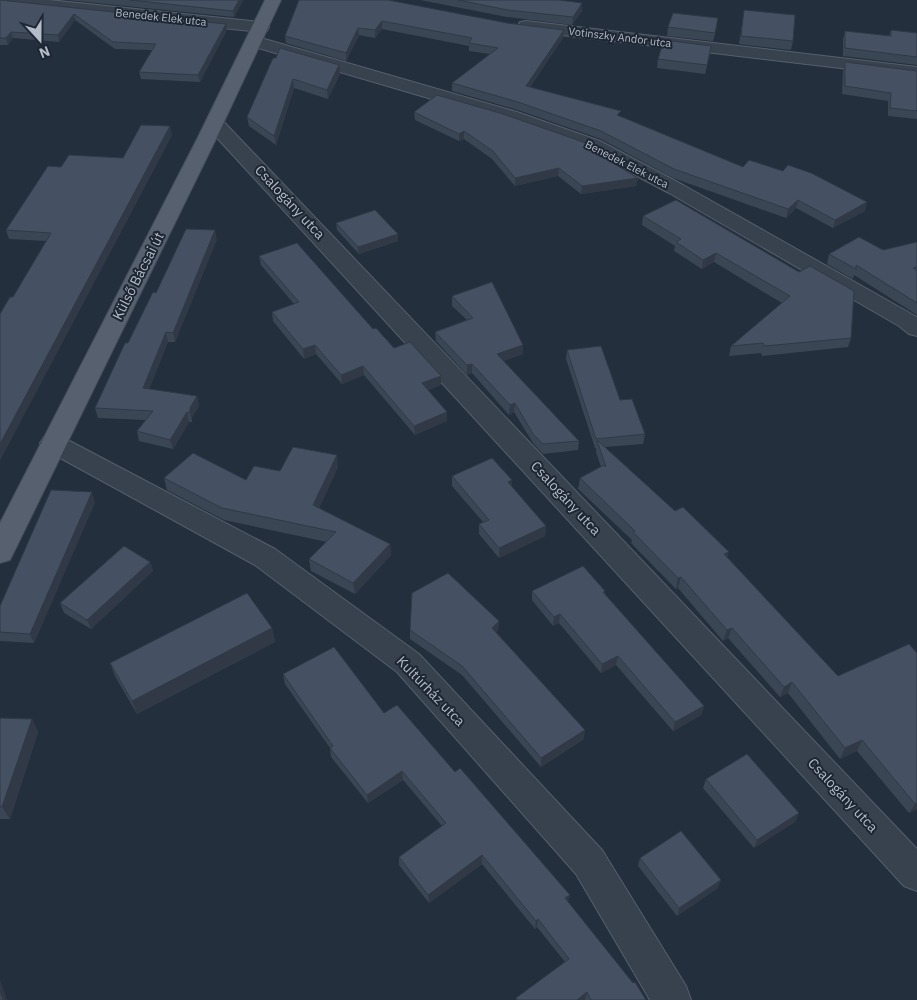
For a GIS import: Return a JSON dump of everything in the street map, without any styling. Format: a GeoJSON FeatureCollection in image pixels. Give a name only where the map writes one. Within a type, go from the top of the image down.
{"type":"FeatureCollection","features":[{"type":"Feature","properties":{"kind":"main road","name":"Külső Bácsai út"},"geometry":{"type":"LineString","coordinates":[[0,552],[53,443],[215,124],[273,0]]}},
{"type":"Feature","properties":{"kind":"street","name":"Benedek Elek utca"},"geometry":{"type":"LineString","coordinates":[[2,0],[257,34],[593,144],[676,189],[907,321],[917,329]]}},
{"type":"Feature","properties":{"kind":"street","name":"Votinszky Andor utca"},"geometry":{"type":"LineString","coordinates":[[508,24],[917,72]]}},
{"type":"Feature","properties":{"kind":"street","name":"Csalogány utca"},"geometry":{"type":"LineString","coordinates":[[215,124],[917,874]]}},
{"type":"Feature","properties":{"kind":"street","name":"Kultúrház utca"},"geometry":{"type":"LineString","coordinates":[[53,443],[265,557],[408,663],[589,862],[672,1000]]}},
{"type":"Feature","properties":{"kind":"building"},"geometry":{"type":"Polygon","coordinates":[[[0,0],[226,24],[198,75],[139,72],[156,44],[113,42],[74,14],[58,35],[11,32],[6,38],[0,38],[0,0]]]}},
{"type":"Feature","properties":{"kind":"building"},"geometry":{"type":"Polygon","coordinates":[[[130,0],[239,0],[233,11],[130,0]]]}},
{"type":"Feature","properties":{"kind":"building"},"geometry":{"type":"Polygon","coordinates":[[[299,0],[388,0],[507,23],[564,30],[526,86],[621,111],[617,115],[743,167],[749,160],[783,171],[788,165],[811,173],[867,202],[835,220],[798,200],[788,209],[674,169],[601,131],[518,102],[452,83],[498,48],[469,43],[472,38],[382,21],[375,30],[358,28],[346,53],[285,36],[299,0]]]}},
{"type":"Feature","properties":{"kind":"building"},"geometry":{"type":"Polygon","coordinates":[[[458,0],[559,0],[582,3],[573,17],[508,10],[458,0]]]}},
{"type":"Feature","properties":{"kind":"building"},"geometry":{"type":"Polygon","coordinates":[[[744,10],[795,15],[793,41],[741,36],[744,10]]]}},
{"type":"Feature","properties":{"kind":"building"},"geometry":{"type":"Polygon","coordinates":[[[673,13],[718,18],[715,33],[668,27],[673,13]]]}},
{"type":"Feature","properties":{"kind":"building"},"geometry":{"type":"Polygon","coordinates":[[[891,30],[917,33],[917,57],[845,48],[845,31],[891,36],[891,30]]]}},
{"type":"Feature","properties":{"kind":"building"},"geometry":{"type":"Polygon","coordinates":[[[664,40],[711,46],[707,65],[658,59],[664,40]]]}},
{"type":"Feature","properties":{"kind":"building"},"geometry":{"type":"Polygon","coordinates":[[[280,48],[339,65],[327,90],[293,79],[274,136],[247,117],[273,58],[276,58],[280,48]]]}},
{"type":"Feature","properties":{"kind":"building"},"geometry":{"type":"Polygon","coordinates":[[[845,62],[917,71],[917,111],[890,108],[891,93],[845,86],[845,62]]]}},
{"type":"Feature","properties":{"kind":"building"},"geometry":{"type":"Polygon","coordinates":[[[437,95],[503,114],[586,143],[608,155],[606,159],[638,178],[582,186],[559,168],[515,178],[493,151],[464,131],[459,134],[414,112],[437,95]]]}},
{"type":"Feature","properties":{"kind":"building"},"geometry":{"type":"Polygon","coordinates":[[[141,125],[170,126],[0,444],[0,314],[10,297],[13,297],[51,233],[6,230],[48,166],[61,167],[69,155],[123,158],[141,125]]]}},
{"type":"Feature","properties":{"kind":"building"},"geometry":{"type":"Polygon","coordinates":[[[676,200],[799,272],[810,266],[854,291],[851,338],[764,346],[763,343],[731,346],[790,296],[716,253],[703,260],[676,242],[681,239],[643,216],[676,200]]]}},
{"type":"Feature","properties":{"kind":"building"},"geometry":{"type":"Polygon","coordinates":[[[375,210],[398,234],[358,247],[336,223],[375,210]]]}},
{"type":"Feature","properties":{"kind":"building"},"geometry":{"type":"Polygon","coordinates":[[[186,229],[215,230],[173,333],[166,332],[143,388],[197,396],[190,408],[190,413],[187,412],[170,440],[137,431],[153,411],[95,408],[125,343],[128,343],[153,292],[156,293],[186,229]]]}},
{"type":"Feature","properties":{"kind":"building"},"geometry":{"type":"Polygon","coordinates":[[[859,237],[883,250],[917,242],[917,267],[913,268],[917,271],[917,303],[856,265],[856,269],[829,254],[859,237]]]}},
{"type":"Feature","properties":{"kind":"building"},"geometry":{"type":"Polygon","coordinates":[[[297,243],[373,329],[376,328],[394,348],[410,342],[441,376],[422,383],[447,412],[414,426],[363,366],[341,375],[315,345],[303,349],[272,312],[299,302],[259,256],[297,243]]]}},
{"type":"Feature","properties":{"kind":"building"},"geometry":{"type":"Polygon","coordinates":[[[492,282],[523,345],[497,354],[579,441],[543,444],[533,434],[515,403],[510,405],[472,364],[467,365],[435,332],[473,318],[452,296],[492,282]]]}},
{"type":"Feature","properties":{"kind":"building"},"geometry":{"type":"Polygon","coordinates":[[[601,346],[620,400],[632,399],[645,434],[596,439],[567,350],[601,346]]]}},
{"type":"Feature","properties":{"kind":"building"},"geometry":{"type":"Polygon","coordinates":[[[597,440],[675,511],[683,507],[729,552],[724,554],[838,676],[909,644],[917,653],[917,802],[915,804],[862,740],[845,748],[792,682],[784,687],[732,628],[727,630],[681,577],[678,578],[633,532],[635,531],[580,478],[604,465],[606,467],[597,440]]]}},
{"type":"Feature","properties":{"kind":"building"},"geometry":{"type":"Polygon","coordinates":[[[293,447],[337,455],[313,505],[390,544],[353,583],[309,559],[336,532],[222,508],[164,478],[193,453],[246,480],[254,466],[280,471],[293,447]]]}},
{"type":"Feature","properties":{"kind":"building"},"geometry":{"type":"Polygon","coordinates":[[[492,458],[512,480],[508,482],[546,526],[499,548],[479,524],[489,520],[452,476],[492,458]]]}},
{"type":"Feature","properties":{"kind":"building"},"geometry":{"type":"Polygon","coordinates":[[[51,490],[92,492],[30,634],[0,632],[0,606],[51,490]]]}},
{"type":"Feature","properties":{"kind":"building"},"geometry":{"type":"Polygon","coordinates":[[[124,546],[150,562],[87,620],[60,603],[124,546]]]}},
{"type":"Feature","properties":{"kind":"building"},"geometry":{"type":"Polygon","coordinates":[[[583,566],[605,591],[603,592],[704,706],[675,722],[618,656],[602,664],[560,614],[554,617],[532,591],[583,566]]]}},
{"type":"Feature","properties":{"kind":"building"},"geometry":{"type":"Polygon","coordinates":[[[448,573],[499,621],[492,628],[585,730],[541,758],[462,666],[410,630],[412,593],[448,573]]]}},
{"type":"Feature","properties":{"kind":"building"},"geometry":{"type":"Polygon","coordinates":[[[247,593],[272,628],[132,701],[110,663],[247,593]]]}},
{"type":"Feature","properties":{"kind":"building"},"geometry":{"type":"Polygon","coordinates":[[[334,647],[384,713],[397,705],[455,772],[460,768],[570,895],[565,898],[633,983],[635,982],[646,1000],[591,1000],[587,992],[577,1000],[518,1000],[516,998],[569,959],[538,919],[536,921],[482,855],[428,895],[399,857],[446,823],[402,771],[367,795],[330,748],[333,746],[283,674],[334,647]]]}},
{"type":"Feature","properties":{"kind":"building"},"geometry":{"type":"Polygon","coordinates":[[[0,718],[32,719],[2,807],[0,807],[0,718]]]}},
{"type":"Feature","properties":{"kind":"building"},"geometry":{"type":"Polygon","coordinates":[[[747,754],[799,813],[757,840],[706,779],[747,754]]]}},
{"type":"Feature","properties":{"kind":"building"},"geometry":{"type":"Polygon","coordinates":[[[681,831],[721,880],[679,908],[640,858],[681,831]]]}}]}
